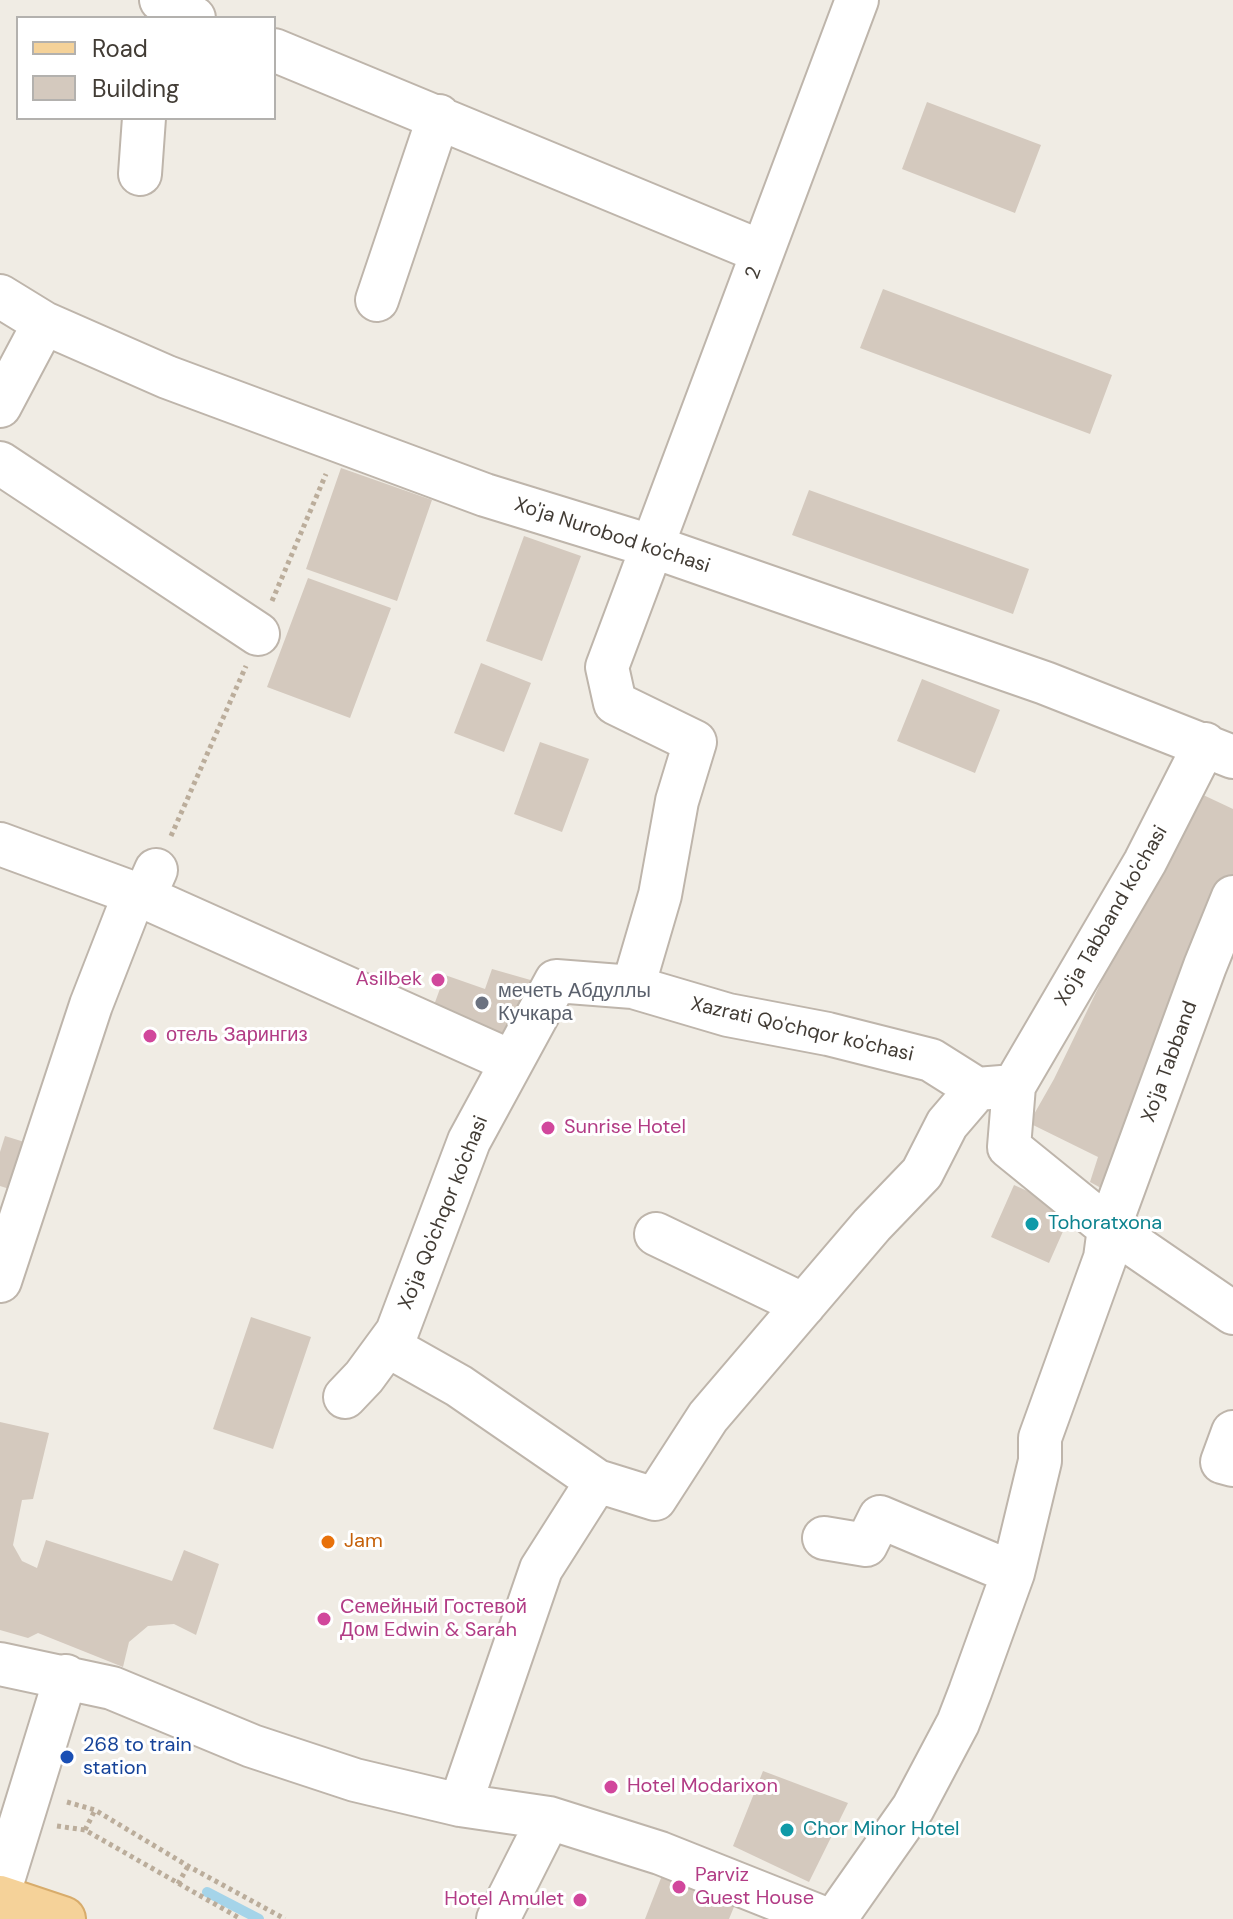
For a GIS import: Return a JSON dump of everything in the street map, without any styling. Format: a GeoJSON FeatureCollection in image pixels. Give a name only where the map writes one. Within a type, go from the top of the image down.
{"type":"FeatureCollection","features":[{"type":"Feature","properties":{"kind":"main road"},"geometry":{"type":"LineString","coordinates":[[0,1898],[63,1919]]}},
{"type":"Feature","properties":{"kind":"street","name":"2"},"geometry":{"type":"LineString","coordinates":[[654,547],[857,0]]}},
{"type":"Feature","properties":{"kind":"street"},"geometry":{"type":"LineString","coordinates":[[276,51],[762,252]]}},
{"type":"Feature","properties":{"kind":"street"},"geometry":{"type":"LineString","coordinates":[[377,300],[439,116]]}},
{"type":"Feature","properties":{"kind":"street"},"geometry":{"type":"LineString","coordinates":[[140,174],[144,120]]}},
{"type":"Feature","properties":{"kind":"street","name":"Xo'ja Nurobod ko'chasi"},"geometry":{"type":"LineString","coordinates":[[0,296],[44,323],[167,377],[485,495],[654,547],[1045,683],[1219,750]]}},
{"type":"Feature","properties":{"kind":"street"},"geometry":{"type":"LineString","coordinates":[[0,406],[44,323]]}},
{"type":"Feature","properties":{"kind":"street"},"geometry":{"type":"LineString","coordinates":[[0,463],[258,634]]}},
{"type":"Feature","properties":{"kind":"street"},"geometry":{"type":"LineString","coordinates":[[633,987],[660,895],[677,801],[695,742],[615,703],[612,691],[607,667],[654,547]]}},
{"type":"Feature","properties":{"kind":"street","name":"Xo'ja Tabband ko'chasi"},"geometry":{"type":"LineString","coordinates":[[597,1481],[655,1499],[708,1417],[872,1225],[922,1173],[947,1124],[995,1087],[1219,750]]}},
{"type":"Feature","properties":{"kind":"street"},"geometry":{"type":"LineString","coordinates":[[0,844],[150,884],[510,1061]]}},
{"type":"Feature","properties":{"kind":"street"},"geometry":{"type":"LineString","coordinates":[[0,1281],[91,1005],[130,905],[150,884]]}},
{"type":"Feature","properties":{"kind":"street","name":"Xo'ja Tabband"},"geometry":{"type":"LineString","coordinates":[[835,1919],[913,1808],[958,1723],[1013,1573],[1040,1461],[1040,1438],[1105,1258],[1109,1228],[1233,897]]}},
{"type":"Feature","properties":{"kind":"street","name":"Xazrati Qo'chqor ko'chasi"},"geometry":{"type":"LineString","coordinates":[[556,981],[633,987],[728,1015],[828,1034],[931,1060],[995,1087]]}},
{"type":"Feature","properties":{"kind":"street","name":"Xo'ja Qo'chqor ko'chasi"},"geometry":{"type":"LineString","coordinates":[[345,1397],[397,1332],[469,1141],[556,981]]}},
{"type":"Feature","properties":{"kind":"street"},"geometry":{"type":"LineString","coordinates":[[995,1087],[1009,1147],[1109,1228],[1233,1313]]}},
{"type":"Feature","properties":{"kind":"street"},"geometry":{"type":"LineString","coordinates":[[656,1234],[804,1305]]}},
{"type":"Feature","properties":{"kind":"street"},"geometry":{"type":"LineString","coordinates":[[388,1346],[459,1386],[597,1481],[541,1569],[460,1805]]}},
{"type":"Feature","properties":{"kind":"street"},"geometry":{"type":"LineString","coordinates":[[1233,1432],[1222,1462],[1233,1465]]}},
{"type":"Feature","properties":{"kind":"street"},"geometry":{"type":"LineString","coordinates":[[824,1538],[866,1545],[880,1517],[1013,1573]]}},
{"type":"Feature","properties":{"kind":"street"},"geometry":{"type":"LineString","coordinates":[[0,1664],[112,1688],[252,1746],[355,1780],[460,1805],[549,1818],[660,1853],[826,1919]]}},
{"type":"Feature","properties":{"kind":"street"},"geometry":{"type":"LineString","coordinates":[[0,1890],[18,1798],[66,1676]]}},
{"type":"Feature","properties":{"kind":"street"},"geometry":{"type":"LineString","coordinates":[[498,1919],[549,1818]]}},
{"type":"Feature","properties":{"kind":"path"},"geometry":{"type":"LineString","coordinates":[[18,1798],[95,1810],[285,1919]]}},
{"type":"Feature","properties":{"kind":"path"},"geometry":{"type":"LineString","coordinates":[[18,1798],[85,1830],[241,1919]]}},
{"type":"Feature","properties":{"kind":"path"},"geometry":{"type":"LineString","coordinates":[[85,1830],[95,1810]]}},
{"type":"Feature","properties":{"kind":"path"},"geometry":{"type":"LineString","coordinates":[[178,1884],[188,1866]]}},
{"type":"Feature","properties":{"kind":"building"},"geometry":{"type":"Polygon","coordinates":[[[927,102],[1041,145],[1015,213],[902,169],[927,102]]]}},
{"type":"Feature","properties":{"kind":"building"},"geometry":{"type":"Polygon","coordinates":[[[883,289],[1112,375],[1090,434],[860,348],[883,289]]]}},
{"type":"Feature","properties":{"kind":"building"},"geometry":{"type":"Polygon","coordinates":[[[341,468],[432,500],[397,601],[306,569],[341,468]]]}},
{"type":"Feature","properties":{"kind":"building"},"geometry":{"type":"Polygon","coordinates":[[[809,490],[1029,569],[1013,614],[792,535],[809,490]]]}},
{"type":"Feature","properties":{"kind":"building"},"geometry":{"type":"Polygon","coordinates":[[[524,536],[581,556],[542,661],[486,641],[524,536]]]}},
{"type":"Feature","properties":{"kind":"building"},"geometry":{"type":"Polygon","coordinates":[[[308,578],[391,608],[350,718],[267,687],[308,578]]]}},
{"type":"Feature","properties":{"kind":"building"},"geometry":{"type":"Polygon","coordinates":[[[481,663],[531,683],[504,752],[454,733],[481,663]]]}},
{"type":"Feature","properties":{"kind":"building"},"geometry":{"type":"Polygon","coordinates":[[[922,679],[1000,710],[975,773],[897,741],[922,679]]]}},
{"type":"Feature","properties":{"kind":"building"},"geometry":{"type":"Polygon","coordinates":[[[540,742],[589,759],[562,832],[514,814],[540,742]]]}},
{"type":"Feature","properties":{"kind":"building"},"geometry":{"type":"Polygon","coordinates":[[[1199,793],[1233,809],[1233,884],[1112,1194],[1090,1182],[1098,1157],[1029,1123],[1054,1079],[1154,873],[1199,793]]]}},
{"type":"Feature","properties":{"kind":"building","name":"мечеть Абдуллы Кучкара"},"geometry":{"type":"Polygon","coordinates":[[[492,969],[541,983],[509,1040],[430,1016],[445,975],[485,989],[492,969]]]}},
{"type":"Feature","properties":{"kind":"building"},"geometry":{"type":"Polygon","coordinates":[[[5,1136],[34,1145],[19,1192],[0,1186],[0,1152],[5,1136]]]}},
{"type":"Feature","properties":{"kind":"building","name":"Tohoratxona"},"geometry":{"type":"Polygon","coordinates":[[[1014,1185],[1072,1211],[1049,1263],[991,1237],[1014,1185]]]}},
{"type":"Feature","properties":{"kind":"building"},"geometry":{"type":"Polygon","coordinates":[[[251,1317],[311,1337],[273,1449],[213,1429],[251,1317]]]}},
{"type":"Feature","properties":{"kind":"building"},"geometry":{"type":"Polygon","coordinates":[[[0,1422],[49,1433],[33,1499],[22,1500],[13,1545],[22,1561],[37,1568],[46,1540],[172,1581],[184,1550],[219,1564],[196,1635],[174,1624],[148,1626],[129,1642],[123,1667],[38,1633],[28,1638],[0,1630],[0,1422]]]}},
{"type":"Feature","properties":{"kind":"building","name":"Chor Minor Hotel"},"geometry":{"type":"Polygon","coordinates":[[[763,1771],[848,1803],[809,1882],[733,1846],[763,1771]]]}},
{"type":"Feature","properties":{"kind":"building","name":"Parviz Guest House"},"geometry":{"type":"Polygon","coordinates":[[[663,1873],[736,1902],[729,1919],[645,1919],[663,1873]]]}},
{"type":"Feature","properties":{"kind":"waterway"},"geometry":{"type":"LineString","coordinates":[[207,1892],[259,1919]]}},
{"type":"Feature","properties":{"kind":"place","name":"Asilbek"},"geometry":{"type":"Point","coordinates":[438,980]}},
{"type":"Feature","properties":{"kind":"place","name":"мечеть Абдуллы Кучкара"},"geometry":{"type":"Point","coordinates":[482,1003]}},
{"type":"Feature","properties":{"kind":"place","name":"отель Зарингиз"},"geometry":{"type":"Point","coordinates":[150,1036]}},
{"type":"Feature","properties":{"kind":"place","name":"Sunrise Hotel"},"geometry":{"type":"Point","coordinates":[548,1128]}},
{"type":"Feature","properties":{"kind":"place","name":"Tohoratxona"},"geometry":{"type":"Point","coordinates":[1032,1224]}},
{"type":"Feature","properties":{"kind":"place","name":"Jam"},"geometry":{"type":"Point","coordinates":[328,1542]}},
{"type":"Feature","properties":{"kind":"place","name":"Семейный Гостевой Дом Edwin & Sarah"},"geometry":{"type":"Point","coordinates":[324,1619]}},
{"type":"Feature","properties":{"kind":"place","name":"268 to train station"},"geometry":{"type":"Point","coordinates":[67,1757]}},
{"type":"Feature","properties":{"kind":"place","name":"Hotel Modarixon"},"geometry":{"type":"Point","coordinates":[611,1787]}},
{"type":"Feature","properties":{"kind":"place","name":"Chor Minor Hotel"},"geometry":{"type":"Point","coordinates":[787,1830]}},
{"type":"Feature","properties":{"kind":"place","name":"Parviz Guest House"},"geometry":{"type":"Point","coordinates":[679,1887]}},
{"type":"Feature","properties":{"kind":"place","name":"Hotel Amulet"},"geometry":{"type":"Point","coordinates":[580,1900]}}]}
